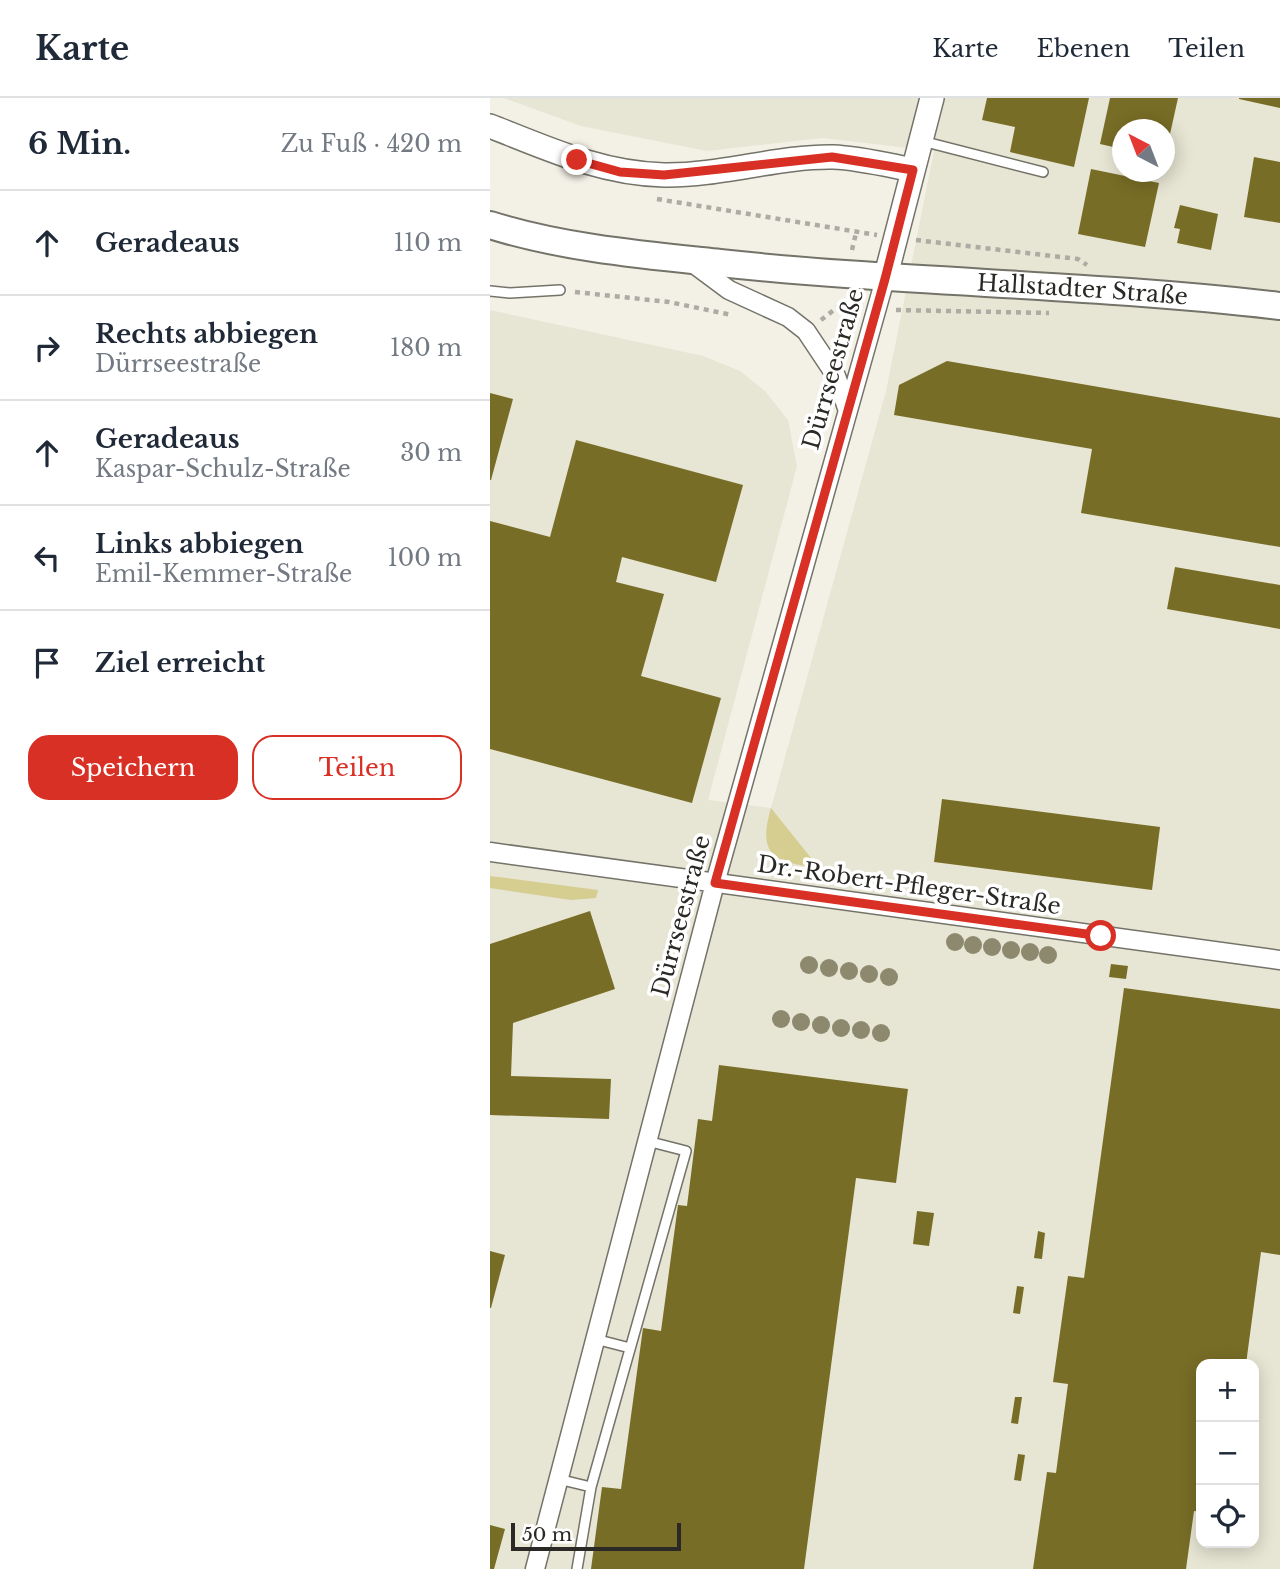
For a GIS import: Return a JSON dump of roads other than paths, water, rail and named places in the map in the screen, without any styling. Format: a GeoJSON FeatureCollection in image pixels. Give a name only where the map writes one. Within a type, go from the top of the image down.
{"type":"FeatureCollection","features":[{"type":"Feature","properties":{"kind":"main road","name":"Hallstadter Straße"},"geometry":{"type":"LineString","coordinates":[[490,225],[570,243],[689,260],[885,279],[1134,290],[1280,306]]}},
{"type":"Feature","properties":{"kind":"street"},"geometry":{"type":"LineString","coordinates":[[885,279],[932,98]]}},
{"type":"Feature","properties":{"kind":"street"},"geometry":{"type":"LineString","coordinates":[[490,126],[577,160],[620,172],[664,175],[704,173],[832,157],[913,170]]}},
{"type":"Feature","properties":{"kind":"street"},"geometry":{"type":"LineString","coordinates":[[689,260],[729,290],[788,317],[806,331],[836,376],[847,408]]}},
{"type":"Feature","properties":{"kind":"street","name":"Dürrseestraße"},"geometry":{"type":"LineString","coordinates":[[535,1569],[715,883],[885,279]]}},
{"type":"Feature","properties":{"kind":"street","name":"Dr.-Robert-Pfleger-Straße"},"geometry":{"type":"LineString","coordinates":[[490,852],[1280,960]]}},
{"type":"Feature","properties":{"kind":"lane"},"geometry":{"type":"LineString","coordinates":[[920,140],[1043,172]]}},
{"type":"Feature","properties":{"kind":"lane"},"geometry":{"type":"LineString","coordinates":[[490,291],[510,293],[560,290]]}},
{"type":"Feature","properties":{"kind":"lane"},"geometry":{"type":"LineString","coordinates":[[577,1569],[592,1487],[686,1151],[647,1141]]}},
{"type":"Feature","properties":{"kind":"lane"},"geometry":{"type":"LineString","coordinates":[[595,1339],[630,1348]]}},
{"type":"Feature","properties":{"kind":"lane"},"geometry":{"type":"LineString","coordinates":[[558,1479],[592,1487]]}}]}
